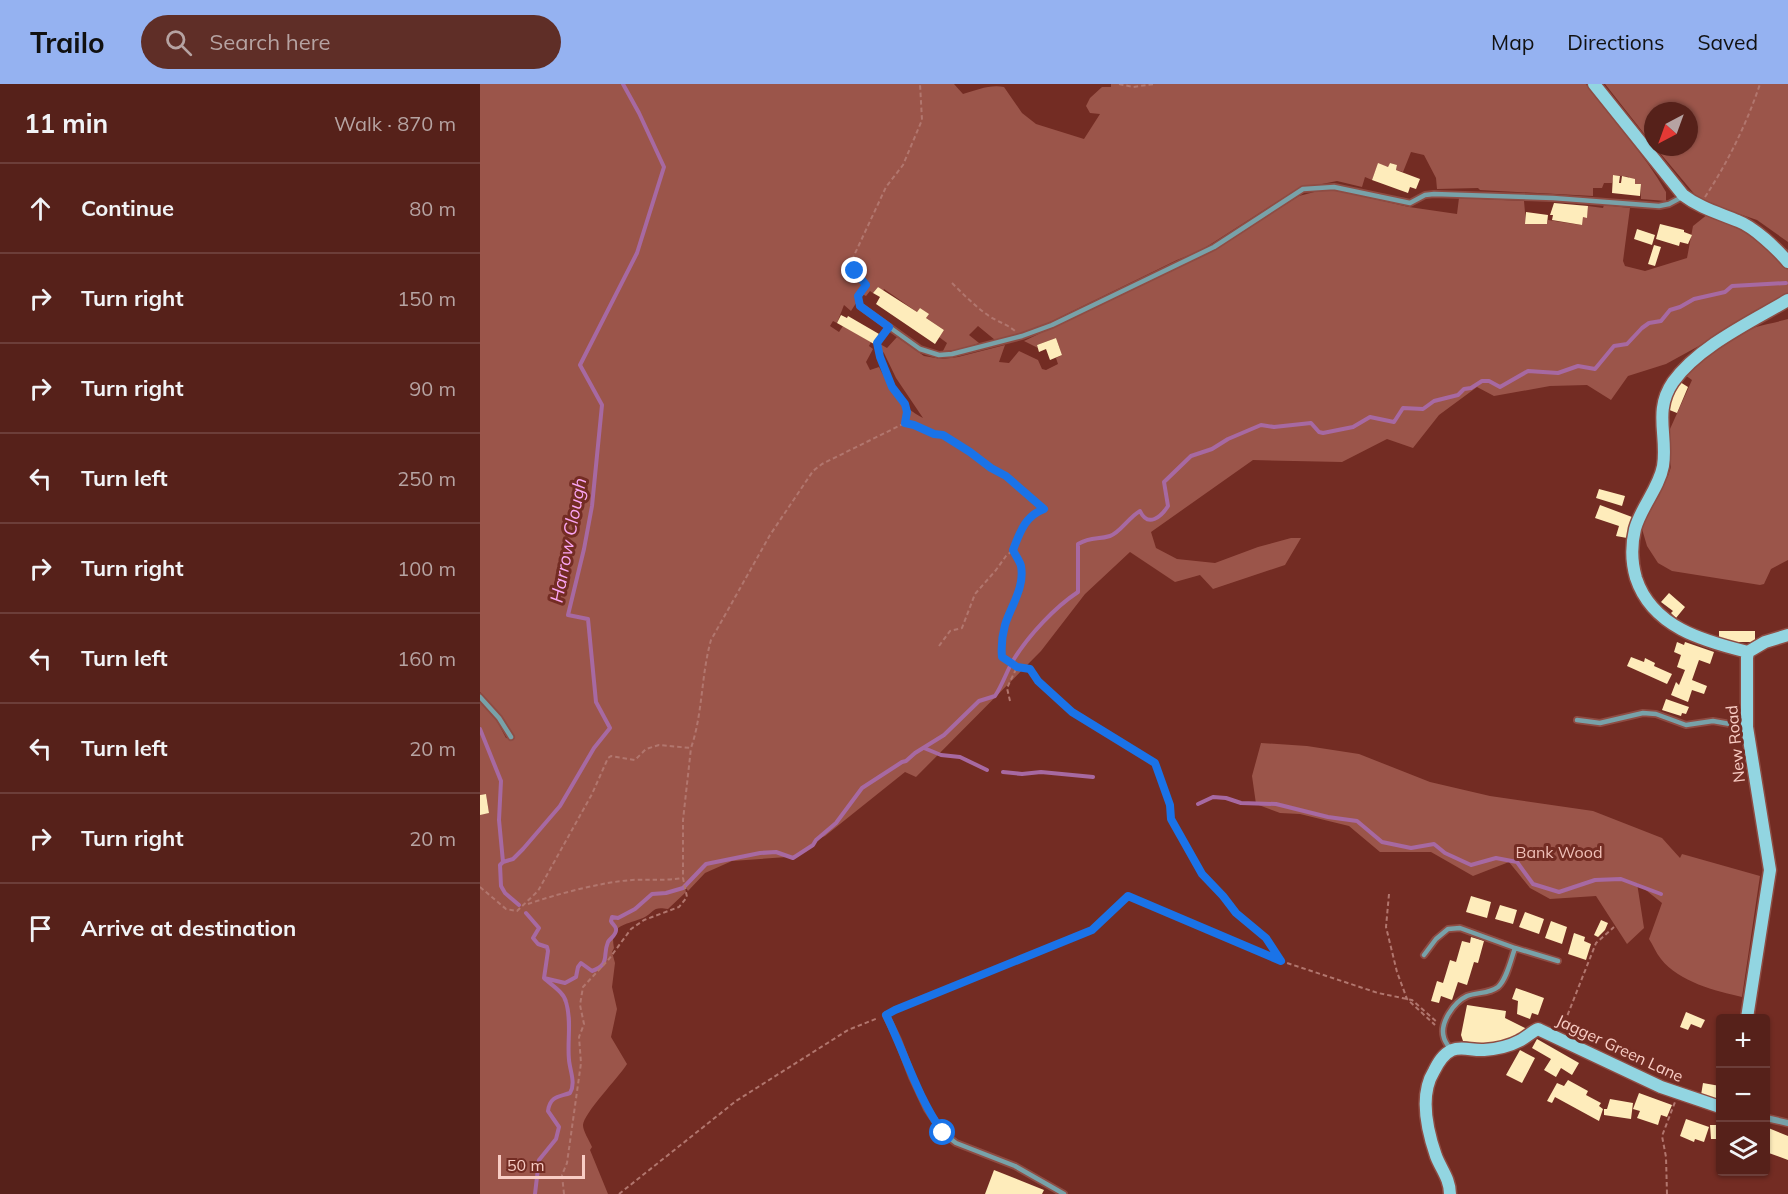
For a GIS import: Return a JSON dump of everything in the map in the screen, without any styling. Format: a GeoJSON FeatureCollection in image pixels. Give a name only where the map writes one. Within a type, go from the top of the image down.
{"type":"FeatureCollection","features":[{"type":"Feature","properties":{"kind":"street"},"geometry":{"type":"LineString","coordinates":[[1594,84],[1683,195],[1696,204],[1745,225],[1788,262]]}},
{"type":"Feature","properties":{"kind":"street"},"geometry":{"type":"LineString","coordinates":[[1788,300],[1768,310],[1712,346],[1695,359],[1674,381],[1662,409],[1663,466],[1639,519],[1632,546],[1633,564],[1640,587],[1648,602],[1663,618],[1680,629],[1695,636],[1748,652],[1765,642],[1788,634]]}},
{"type":"Feature","properties":{"kind":"street","name":"New Road"},"geometry":{"type":"LineString","coordinates":[[1748,652],[1747,727],[1770,870],[1748,1014]]}},
{"type":"Feature","properties":{"kind":"street","name":"Jagger Green Lane"},"geometry":{"type":"LineString","coordinates":[[1451,1050],[1480,1051],[1504,1047],[1520,1041],[1538,1029],[1622,1070],[1678,1094],[1716,1106]]}},
{"type":"Feature","properties":{"kind":"street"},"geometry":{"type":"LineString","coordinates":[[1450,1194],[1450,1185],[1436,1156],[1428,1122],[1426,1095],[1430,1077],[1440,1059],[1451,1050]]}},
{"type":"Feature","properties":{"kind":"street"},"geometry":{"type":"LineString","coordinates":[[1770,1119],[1788,1123]]}},
{"type":"Feature","properties":{"kind":"lane"},"geometry":{"type":"LineString","coordinates":[[860,306],[920,349],[939,355],[952,354],[1022,336],[1052,325],[1214,247],[1304,189],[1335,188],[1410,203],[1425,195],[1434,194],[1553,198],[1659,206],[1673,203],[1683,195]]}},
{"type":"Feature","properties":{"kind":"lane"},"geometry":{"type":"LineString","coordinates":[[480,697],[499,718],[511,737]]}},
{"type":"Feature","properties":{"kind":"lane"},"geometry":{"type":"LineString","coordinates":[[1577,720],[1600,723],[1643,713],[1656,714],[1686,725],[1713,721],[1747,727]]}},
{"type":"Feature","properties":{"kind":"lane"},"geometry":{"type":"LineString","coordinates":[[1424,955],[1436,939],[1448,930],[1460,928],[1558,961]]}},
{"type":"Feature","properties":{"kind":"lane"},"geometry":{"type":"LineString","coordinates":[[1451,1050],[1443,1038],[1452,1009],[1468,996],[1490,992],[1500,986],[1515,948]]}},
{"type":"Feature","properties":{"kind":"lane"},"geometry":{"type":"LineString","coordinates":[[886,1015],[927,1109],[943,1133],[956,1143],[1014,1166],[1064,1194]]}},
{"type":"Feature","properties":{"kind":"path"},"geometry":{"type":"LineString","coordinates":[[860,306],[858,296],[866,285],[851,262],[886,187],[903,165],[922,120],[920,84]]}},
{"type":"Feature","properties":{"kind":"path"},"geometry":{"type":"LineString","coordinates":[[1119,84],[1133,87],[1154,84]]}},
{"type":"Feature","properties":{"kind":"path"},"geometry":{"type":"LineString","coordinates":[[1696,204],[1705,197],[1726,163],[1747,119],[1760,84]]}},
{"type":"Feature","properties":{"kind":"path"},"geometry":{"type":"LineString","coordinates":[[952,283],[993,319],[1010,326],[1022,336]]}},
{"type":"Feature","properties":{"kind":"path"},"geometry":{"type":"LineString","coordinates":[[889,327],[877,343],[878,351],[892,387],[905,404],[907,412],[905,423]]}},
{"type":"Feature","properties":{"kind":"path"},"geometry":{"type":"LineString","coordinates":[[564,1194],[562,1170],[567,1163],[581,1063],[579,1037],[584,1024],[580,1005],[583,987],[609,959],[631,928],[644,920],[679,908],[687,897],[683,878],[683,820],[692,748],[711,640],[754,562],[807,478],[822,464],[905,423],[943,435],[1006,476],[1044,509],[1032,514],[1021,528],[1013,550],[975,594],[963,628],[950,631],[939,646]]}},
{"type":"Feature","properties":{"kind":"path"},"geometry":{"type":"LineString","coordinates":[[1013,550],[1021,565],[1021,580],[1001,643],[1002,657],[1017,667],[1030,669],[1038,681],[1072,712],[1155,763],[1170,805],[1171,819],[1202,874],[1236,913],[1266,938],[1281,961]]}},
{"type":"Feature","properties":{"kind":"path"},"geometry":{"type":"LineString","coordinates":[[1010,701],[1007,688],[1017,667]]}},
{"type":"Feature","properties":{"kind":"path"},"geometry":{"type":"LineString","coordinates":[[480,887],[506,909],[518,911],[538,891],[592,794],[608,758],[611,756],[635,760],[646,749],[659,745],[692,748]]}},
{"type":"Feature","properties":{"kind":"path"},"geometry":{"type":"LineString","coordinates":[[526,905],[555,896],[631,880],[657,882],[683,878]]}},
{"type":"Feature","properties":{"kind":"path"},"geometry":{"type":"LineString","coordinates":[[1389,894],[1386,927],[1397,972],[1407,999]]}},
{"type":"Feature","properties":{"kind":"path"},"geometry":{"type":"LineString","coordinates":[[619,1194],[736,1101],[848,1030],[1092,930],[1128,896],[1281,961],[1378,993],[1407,999],[1444,1030]]}},
{"type":"Feature","properties":{"kind":"path"},"geometry":{"type":"LineString","coordinates":[[1558,1037],[1596,943],[1614,927]]}},
{"type":"Feature","properties":{"kind":"path"},"geometry":{"type":"LineString","coordinates":[[1667,1194],[1666,1157],[1662,1136],[1678,1094]]}},
{"type":"Feature","properties":{"kind":"green space"},"geometry":{"type":"Polygon","coordinates":[[[480,84],[954,84],[963,94],[999,86],[1004,87],[1022,113],[1036,124],[1084,139],[1100,114],[1090,113],[1086,106],[1090,98],[1102,87],[1111,87],[1111,84],[1586,84],[1638,150],[1666,192],[1666,201],[1641,199],[1641,184],[1635,184],[1635,180],[1629,177],[1614,175],[1612,183],[1604,183],[1602,188],[1593,188],[1593,196],[1480,190],[1478,188],[1437,189],[1436,178],[1424,155],[1411,152],[1403,172],[1396,170],[1397,165],[1390,163],[1388,167],[1378,164],[1372,180],[1365,177],[1362,187],[1337,181],[1302,188],[1200,251],[1036,329],[995,340],[978,326],[969,335],[979,343],[960,350],[943,351],[947,343],[939,337],[944,330],[926,318],[928,314],[920,308],[917,312],[878,287],[873,293],[870,291],[866,296],[862,294],[851,311],[844,305],[837,323],[833,321],[830,326],[839,332],[843,326],[871,342],[869,346],[873,349],[866,362],[870,370],[879,367],[902,403],[923,418],[896,378],[884,353],[879,348],[880,344],[887,348],[897,337],[924,356],[942,359],[1005,345],[999,362],[1009,363],[1019,351],[1038,360],[1042,369],[1046,370],[1058,364],[1056,358],[1062,355],[1056,338],[1037,345],[1038,348],[1024,341],[1209,252],[1299,196],[1322,190],[1335,190],[1409,207],[1457,214],[1459,198],[1524,201],[1526,224],[1547,224],[1548,220],[1581,225],[1583,217],[1587,217],[1588,206],[1630,208],[1623,261],[1625,266],[1645,271],[1687,258],[1693,226],[1708,214],[1771,242],[1758,229],[1788,250],[1788,297],[1666,364],[1628,376],[1611,400],[1587,385],[1550,386],[1494,396],[1477,387],[1439,415],[1413,448],[1387,439],[1342,462],[1253,460],[1151,532],[1156,548],[1177,559],[1215,563],[1258,547],[1291,538],[1301,538],[1285,565],[1213,589],[1200,575],[1175,582],[1130,552],[1085,594],[1041,651],[916,777],[905,772],[825,836],[793,858],[732,861],[705,873],[688,891],[684,885],[686,892],[668,909],[656,909],[643,918],[625,924],[616,930],[612,952],[615,963],[612,987],[617,1009],[611,1037],[627,1064],[589,1113],[583,1125],[592,1147],[590,1150],[608,1194],[480,1194],[480,814],[489,813],[486,794],[480,795],[480,702],[496,719],[506,738],[514,739],[505,721],[480,692],[480,84]]]}},
{"type":"Feature","properties":{"kind":"green space"},"geometry":{"type":"Polygon","coordinates":[[[1605,84],[1788,84],[1788,242],[1757,220],[1707,203],[1696,196],[1663,156],[1698,156],[1698,102],[1644,102],[1644,134],[1605,84]]]}},
{"type":"Feature","properties":{"kind":"green space"},"geometry":{"type":"Polygon","coordinates":[[[1788,319],[1788,560],[1771,569],[1764,584],[1760,585],[1672,571],[1658,563],[1647,546],[1642,529],[1644,519],[1671,467],[1666,428],[1670,429],[1692,380],[1685,375],[1737,336],[1756,327],[1788,319]]]}},
{"type":"Feature","properties":{"kind":"green space","name":"Bank Wood"},"geometry":{"type":"Polygon","coordinates":[[[1261,743],[1307,746],[1359,754],[1430,782],[1490,796],[1593,811],[1662,838],[1680,858],[1682,854],[1760,876],[1742,997],[1688,980],[1661,959],[1649,939],[1662,903],[1637,883],[1644,928],[1627,944],[1596,896],[1550,899],[1530,888],[1509,862],[1473,876],[1431,852],[1380,852],[1349,826],[1300,814],[1280,813],[1256,804],[1252,776],[1261,743]]]}},
{"type":"Feature","properties":{"kind":"building"},"geometry":{"type":"Polygon","coordinates":[[[1378,163],[1388,167],[1390,163],[1397,165],[1396,170],[1420,179],[1416,189],[1410,187],[1408,193],[1372,180],[1378,163]]]}},
{"type":"Feature","properties":{"kind":"building"},"geometry":{"type":"Polygon","coordinates":[[[1613,175],[1620,176],[1619,183],[1621,183],[1622,176],[1635,179],[1635,184],[1641,184],[1640,196],[1612,193],[1613,175]]]}},
{"type":"Feature","properties":{"kind":"building"},"geometry":{"type":"Polygon","coordinates":[[[1554,203],[1588,206],[1587,218],[1583,217],[1582,225],[1552,220],[1553,215],[1550,215],[1554,203]]]}},
{"type":"Feature","properties":{"kind":"building"},"geometry":{"type":"Polygon","coordinates":[[[1526,212],[1548,215],[1547,224],[1525,224],[1526,212]]]}},
{"type":"Feature","properties":{"kind":"building"},"geometry":{"type":"Polygon","coordinates":[[[1660,224],[1684,230],[1692,235],[1688,244],[1680,242],[1679,246],[1656,239],[1660,224]]]}},
{"type":"Feature","properties":{"kind":"building"},"geometry":{"type":"Polygon","coordinates":[[[1637,229],[1655,235],[1652,245],[1634,239],[1637,229]]]}},
{"type":"Feature","properties":{"kind":"building"},"geometry":{"type":"Polygon","coordinates":[[[1654,245],[1661,247],[1655,266],[1648,264],[1654,245]]]}},
{"type":"Feature","properties":{"kind":"building"},"geometry":{"type":"Polygon","coordinates":[[[878,287],[917,312],[920,308],[929,314],[926,318],[944,330],[935,344],[876,304],[880,297],[873,293],[878,287]]]}},
{"type":"Feature","properties":{"kind":"building"},"geometry":{"type":"Polygon","coordinates":[[[841,315],[847,318],[848,316],[879,334],[874,344],[837,323],[841,315]]]}},
{"type":"Feature","properties":{"kind":"building"},"geometry":{"type":"Polygon","coordinates":[[[1056,338],[1062,355],[1050,360],[1046,349],[1039,352],[1037,345],[1056,338]]]}},
{"type":"Feature","properties":{"kind":"building"},"geometry":{"type":"Polygon","coordinates":[[[1680,382],[1688,387],[1677,413],[1667,409],[1680,382]]]}},
{"type":"Feature","properties":{"kind":"building"},"geometry":{"type":"Polygon","coordinates":[[[1599,489],[1625,496],[1622,506],[1596,498],[1599,489]]]}},
{"type":"Feature","properties":{"kind":"building"},"geometry":{"type":"Polygon","coordinates":[[[1600,505],[1632,517],[1627,538],[1616,536],[1619,526],[1595,518],[1600,505]]]}},
{"type":"Feature","properties":{"kind":"building"},"geometry":{"type":"Polygon","coordinates":[[[1669,593],[1685,607],[1676,618],[1671,613],[1673,611],[1661,602],[1669,593]]]}},
{"type":"Feature","properties":{"kind":"building"},"geometry":{"type":"Polygon","coordinates":[[[1719,631],[1755,631],[1755,642],[1725,642],[1719,639],[1719,631]]]}},
{"type":"Feature","properties":{"kind":"building"},"geometry":{"type":"Polygon","coordinates":[[[1677,642],[1684,645],[1685,642],[1714,652],[1710,664],[1699,660],[1692,680],[1707,686],[1704,694],[1692,690],[1688,702],[1671,695],[1676,682],[1679,685],[1685,670],[1677,667],[1681,655],[1674,652],[1677,642]]]}},
{"type":"Feature","properties":{"kind":"building"},"geometry":{"type":"Polygon","coordinates":[[[1631,657],[1644,662],[1645,658],[1655,663],[1654,666],[1672,674],[1667,684],[1627,666],[1631,657]]]}},
{"type":"Feature","properties":{"kind":"building"},"geometry":{"type":"Polygon","coordinates":[[[1666,699],[1689,707],[1686,714],[1682,713],[1681,716],[1662,710],[1666,699]]]}},
{"type":"Feature","properties":{"kind":"building"},"geometry":{"type":"Polygon","coordinates":[[[486,794],[489,813],[480,815],[480,795],[486,794]]]}},
{"type":"Feature","properties":{"kind":"building"},"geometry":{"type":"Polygon","coordinates":[[[1471,896],[1491,902],[1487,918],[1466,912],[1471,896]]]}},
{"type":"Feature","properties":{"kind":"building"},"geometry":{"type":"Polygon","coordinates":[[[1500,905],[1517,910],[1513,924],[1495,919],[1500,905]]]}},
{"type":"Feature","properties":{"kind":"building"},"geometry":{"type":"Polygon","coordinates":[[[1525,912],[1544,919],[1539,934],[1519,927],[1525,912]]]}},
{"type":"Feature","properties":{"kind":"building"},"geometry":{"type":"Polygon","coordinates":[[[1601,920],[1608,923],[1598,937],[1594,935],[1601,920]]]}},
{"type":"Feature","properties":{"kind":"building"},"geometry":{"type":"Polygon","coordinates":[[[1551,921],[1567,927],[1562,944],[1545,938],[1551,921]]]}},
{"type":"Feature","properties":{"kind":"building"},"geometry":{"type":"Polygon","coordinates":[[[1574,933],[1585,937],[1584,941],[1591,944],[1586,960],[1568,954],[1574,933]]]}},
{"type":"Feature","properties":{"kind":"building"},"geometry":{"type":"Polygon","coordinates":[[[1471,937],[1484,941],[1478,963],[1474,962],[1467,985],[1458,982],[1452,1000],[1441,996],[1439,1003],[1431,1001],[1437,981],[1443,983],[1450,960],[1456,962],[1462,941],[1470,943],[1471,937]]]}},
{"type":"Feature","properties":{"kind":"building"},"geometry":{"type":"Polygon","coordinates":[[[1516,988],[1544,998],[1538,1015],[1532,1013],[1530,1019],[1517,1014],[1518,1001],[1512,999],[1516,988]]]}},
{"type":"Feature","properties":{"kind":"building"},"geometry":{"type":"Polygon","coordinates":[[[1467,1005],[1506,1011],[1505,1018],[1527,1029],[1511,1041],[1488,1045],[1463,1041],[1461,1035],[1467,1005]]]}},
{"type":"Feature","properties":{"kind":"building"},"geometry":{"type":"Polygon","coordinates":[[[1686,1012],[1705,1020],[1701,1028],[1691,1024],[1688,1030],[1680,1027],[1686,1012]]]}},
{"type":"Feature","properties":{"kind":"building"},"geometry":{"type":"Polygon","coordinates":[[[1537,1039],[1579,1063],[1572,1075],[1561,1068],[1556,1077],[1544,1070],[1551,1059],[1532,1048],[1537,1039]]]}},
{"type":"Feature","properties":{"kind":"building"},"geometry":{"type":"Polygon","coordinates":[[[1520,1050],[1535,1058],[1522,1083],[1506,1075],[1520,1050]]]}},
{"type":"Feature","properties":{"kind":"building"},"geometry":{"type":"Polygon","coordinates":[[[1568,1080],[1588,1091],[1586,1095],[1601,1103],[1599,1106],[1603,1109],[1599,1121],[1555,1097],[1552,1103],[1547,1101],[1557,1083],[1564,1086],[1568,1080]]]}},
{"type":"Feature","properties":{"kind":"building"},"geometry":{"type":"Polygon","coordinates":[[[1703,1083],[1716,1085],[1716,1102],[1701,1095],[1703,1083]]]}},
{"type":"Feature","properties":{"kind":"building"},"geometry":{"type":"Polygon","coordinates":[[[1639,1093],[1672,1105],[1667,1117],[1661,1115],[1658,1125],[1637,1118],[1640,1111],[1633,1109],[1639,1093]]]}},
{"type":"Feature","properties":{"kind":"building"},"geometry":{"type":"Polygon","coordinates":[[[1610,1099],[1633,1103],[1631,1119],[1604,1115],[1604,1109],[1607,1109],[1610,1099]]]}},
{"type":"Feature","properties":{"kind":"building"},"geometry":{"type":"Polygon","coordinates":[[[1686,1119],[1709,1127],[1704,1142],[1695,1139],[1694,1142],[1680,1136],[1686,1119]]]}},
{"type":"Feature","properties":{"kind":"building"},"geometry":{"type":"Polygon","coordinates":[[[1710,1125],[1716,1125],[1716,1139],[1711,1139],[1710,1125]]]}},
{"type":"Feature","properties":{"kind":"building"},"geometry":{"type":"Polygon","coordinates":[[[1770,1129],[1788,1136],[1788,1160],[1770,1153],[1770,1129]]]}},
{"type":"Feature","properties":{"kind":"building"},"geometry":{"type":"Polygon","coordinates":[[[994,1170],[1044,1190],[1042,1194],[985,1194],[994,1170]]]}},
{"type":"Feature","properties":{"kind":"waterway","name":"Harrow Clough"},"geometry":{"type":"LineString","coordinates":[[519,905],[505,893],[501,886],[500,865],[513,859],[560,806],[594,748],[610,728],[596,702],[588,619],[568,615],[592,506],[602,405],[580,365],[637,253],[664,167],[623,84]]}},
{"type":"Feature","properties":{"kind":"waterway"},"geometry":{"type":"LineString","coordinates":[[544,978],[565,983],[576,977],[581,963],[592,971],[598,968],[604,962],[606,947],[616,931],[611,921],[612,917],[618,918],[635,909],[652,894],[683,888],[706,864],[760,853],[776,852],[793,858],[813,845],[836,823],[862,788],[944,735],[979,701],[995,696],[1012,663],[1027,641],[1052,613],[1078,592],[1078,544],[1114,534],[1140,511],[1143,516],[1151,520],[1162,514],[1168,506],[1164,482],[1191,456],[1212,449],[1228,439],[1261,425],[1274,427],[1311,423],[1323,433],[1353,427],[1370,417],[1394,422],[1403,408],[1423,409],[1434,401],[1458,395],[1464,389],[1471,388],[1482,381],[1489,381],[1500,387],[1528,371],[1558,373],[1578,366],[1595,369],[1614,346],[1627,344],[1649,323],[1661,321],[1670,310],[1694,299],[1725,292],[1732,286],[1786,283]]}},
{"type":"Feature","properties":{"kind":"waterway"},"geometry":{"type":"LineString","coordinates":[[480,729],[501,781],[499,820],[503,862]]}},
{"type":"Feature","properties":{"kind":"waterway"},"geometry":{"type":"LineString","coordinates":[[924,748],[941,755],[960,757],[987,770]]}},
{"type":"Feature","properties":{"kind":"waterway"},"geometry":{"type":"LineString","coordinates":[[1003,772],[1022,774],[1041,772],[1093,777]]}},
{"type":"Feature","properties":{"kind":"waterway"},"geometry":{"type":"LineString","coordinates":[[1198,804],[1213,797],[1226,798],[1241,803],[1276,804],[1328,817],[1357,821],[1382,842],[1411,848],[1434,844],[1445,853],[1471,865],[1496,858],[1517,862],[1533,884],[1559,892],[1595,880],[1621,879],[1661,894]]}},
{"type":"Feature","properties":{"kind":"waterway"},"geometry":{"type":"LineString","coordinates":[[526,913],[539,928],[533,938],[538,944],[547,947],[544,978],[565,998],[569,1016],[569,1060],[573,1081],[570,1093],[556,1098],[549,1106],[548,1111],[559,1127],[556,1139],[539,1160],[535,1194]]}},
{"type":"Feature","properties":{"kind":"route"},"geometry":{"type":"LineString","coordinates":[[855,271],[866,285],[858,296],[860,306],[889,327],[877,343],[878,351],[892,387],[905,404],[907,412],[905,423],[943,435],[1006,476],[1044,509],[1032,514],[1021,528],[1013,550],[1021,565],[1021,580],[1001,643],[1002,657],[1017,667],[1030,669],[1038,681],[1072,712],[1155,763],[1170,805],[1171,819],[1202,874],[1236,913],[1266,938],[1281,961],[1128,896],[1092,930],[895,1010],[886,1015],[927,1109],[943,1133]]}}]}
